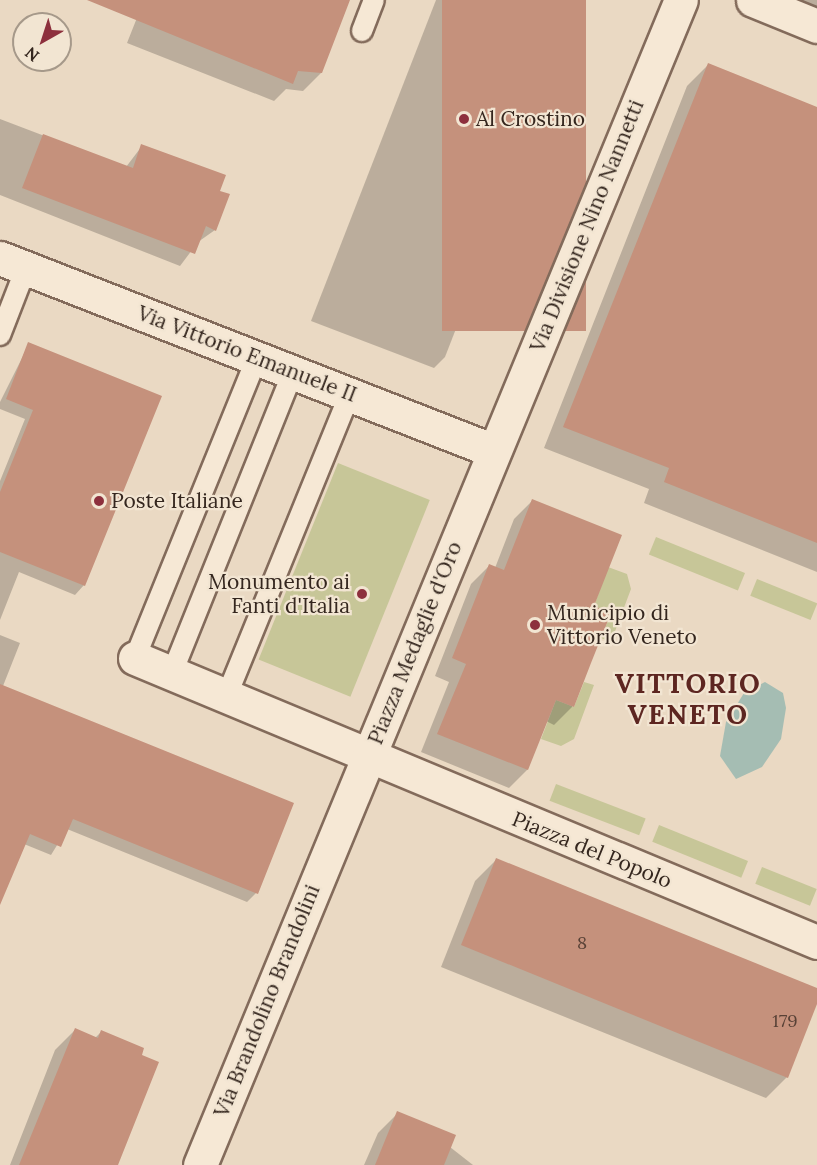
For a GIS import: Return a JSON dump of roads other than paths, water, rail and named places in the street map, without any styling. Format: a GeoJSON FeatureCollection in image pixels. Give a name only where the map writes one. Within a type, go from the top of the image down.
{"type":"FeatureCollection","features":[{"type":"Feature","properties":{"kind":"street","name":"Via Divisione Nino Nannetti"},"geometry":{"type":"LineString","coordinates":[[494,451],[681,0]]}},
{"type":"Feature","properties":{"kind":"street"},"geometry":{"type":"LineString","coordinates":[[753,0],[817,26]]}},
{"type":"Feature","properties":{"kind":"street","name":"Via Vittorio Emanuele II"},"geometry":{"type":"LineString","coordinates":[[13,263],[494,451]]}},
{"type":"Feature","properties":{"kind":"street","name":"Piazza Medaglie d'Oro"},"geometry":{"type":"LineString","coordinates":[[135,658],[313,729],[367,759],[494,451]]}},
{"type":"Feature","properties":{"kind":"street","name":"Via Brandolino Brandolini"},"geometry":{"type":"LineString","coordinates":[[200,1165],[367,759]]}},
{"type":"Feature","properties":{"kind":"street","name":"Piazza del Popolo"},"geometry":{"type":"LineString","coordinates":[[367,759],[817,942]]}},
{"type":"Feature","properties":{"kind":"lane"},"geometry":{"type":"LineString","coordinates":[[362,31],[374,0]]}},
{"type":"Feature","properties":{"kind":"lane"},"geometry":{"type":"LineString","coordinates":[[0,335],[13,263]]}},
{"type":"Feature","properties":{"kind":"lane","name":"Piazza Medaglie d'Oro"},"geometry":{"type":"LineString","coordinates":[[135,658],[257,357]]}},
{"type":"Feature","properties":{"kind":"lane"},"geometry":{"type":"LineString","coordinates":[[172,673],[293,372]]}},
{"type":"Feature","properties":{"kind":"lane"},"geometry":{"type":"LineString","coordinates":[[227,695],[350,394]]}},
{"type":"Feature","properties":{"kind":"place","name":"Al Crostino"},"geometry":{"type":"Point","coordinates":[464,119]}},
{"type":"Feature","properties":{"kind":"place","name":"Poste Italiane"},"geometry":{"type":"Point","coordinates":[99,501]}},
{"type":"Feature","properties":{"kind":"place","name":"Monumento ai Fanti d'Italia"},"geometry":{"type":"Point","coordinates":[362,594]}},
{"type":"Feature","properties":{"kind":"place","name":"Municipio di Vittorio Veneto"},"geometry":{"type":"Point","coordinates":[535,625]}},
{"type":"Feature","properties":{"kind":"district","name":"VITTORIO VENETO"},"geometry":{"type":"Point","coordinates":[688,698]}}]}
